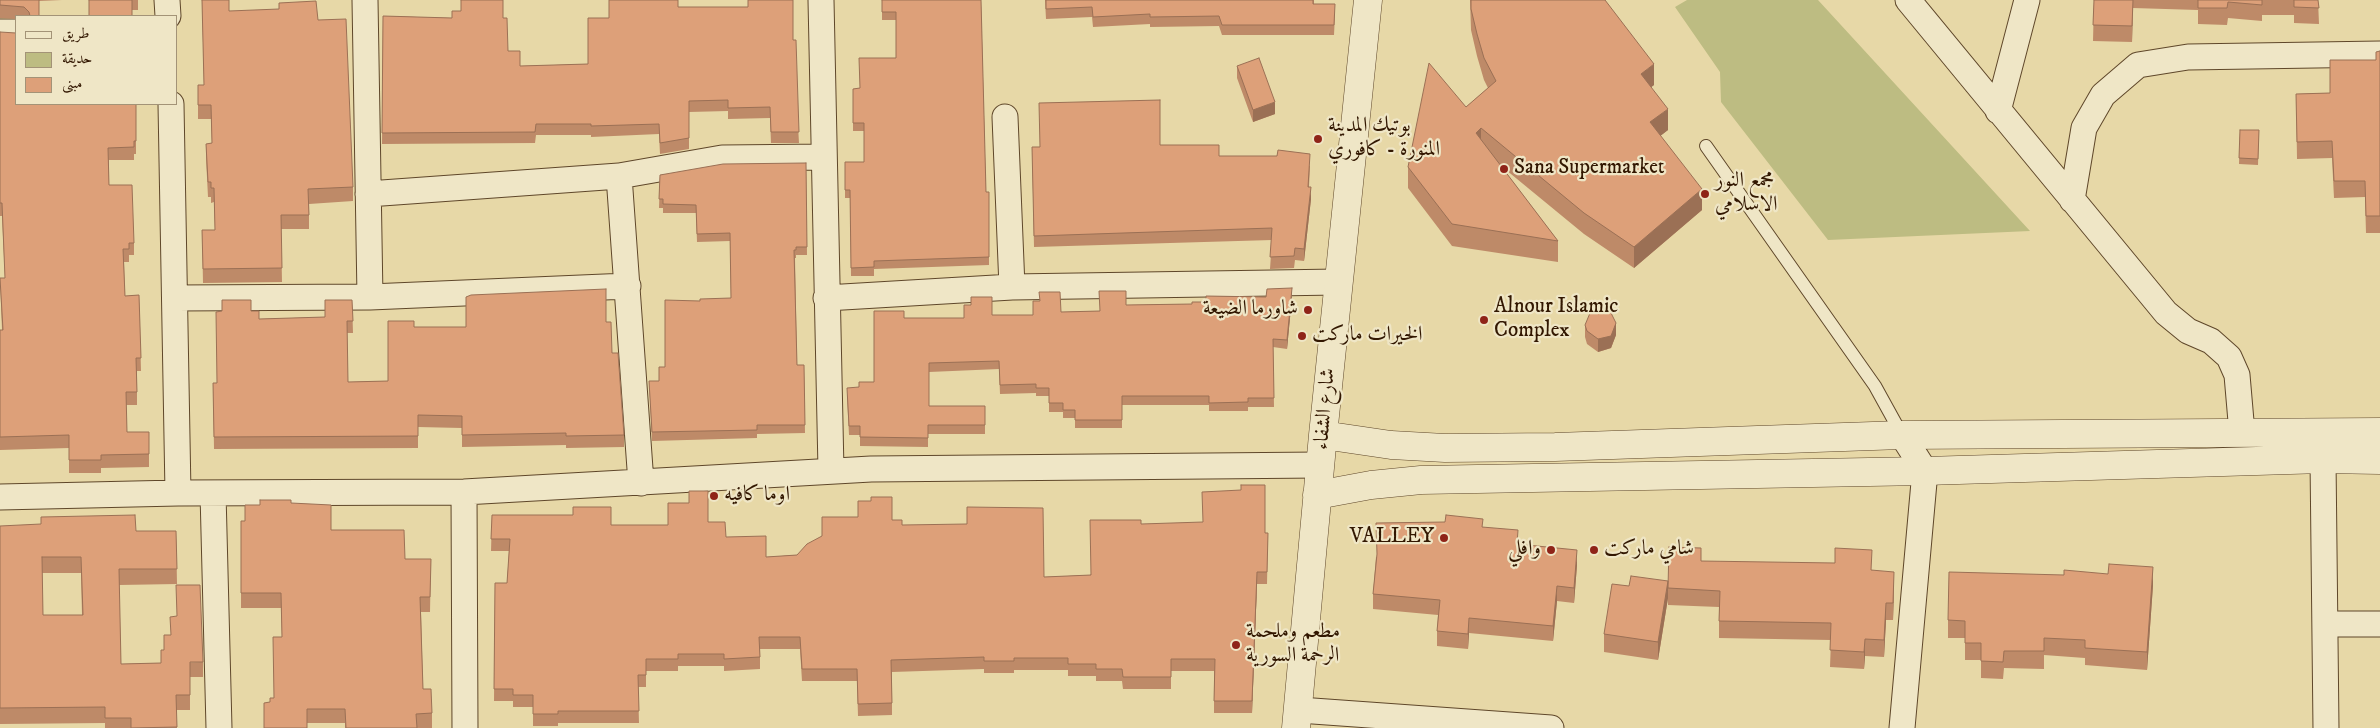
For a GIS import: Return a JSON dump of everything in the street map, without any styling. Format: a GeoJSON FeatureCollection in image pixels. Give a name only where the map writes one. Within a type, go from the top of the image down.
{"type":"FeatureCollection","features":[{"type":"Feature","properties":{"kind":"street"},"geometry":{"type":"LineString","coordinates":[[168,0],[168,15]]}},
{"type":"Feature","properties":{"kind":"street"},"geometry":{"type":"LineString","coordinates":[[365,0],[370,297]]}},
{"type":"Feature","properties":{"kind":"street"},"geometry":{"type":"LineString","coordinates":[[821,0],[830,470]]}},
{"type":"Feature","properties":{"kind":"street","name":"شارع الشفاء"},"geometry":{"type":"LineString","coordinates":[[1297,719],[1338,282],[1368,0]]}},
{"type":"Feature","properties":{"kind":"street"},"geometry":{"type":"LineString","coordinates":[[1908,0],[2166,313],[2188,331],[2211,341],[2230,357],[2237,375],[2242,432]]}},
{"type":"Feature","properties":{"kind":"street"},"geometry":{"type":"LineString","coordinates":[[1998,111],[2027,0]]}},
{"type":"Feature","properties":{"kind":"street"},"geometry":{"type":"LineString","coordinates":[[0,32],[15,32]]}},
{"type":"Feature","properties":{"kind":"street"},"geometry":{"type":"LineString","coordinates":[[2072,200],[2084,128],[2102,95],[2138,65],[2188,57],[2380,54]]}},
{"type":"Feature","properties":{"kind":"street"},"geometry":{"type":"LineString","coordinates":[[170,105],[178,493]]}},
{"type":"Feature","properties":{"kind":"street"},"geometry":{"type":"LineString","coordinates":[[1006,117],[1012,287]]}},
{"type":"Feature","properties":{"kind":"street"},"geometry":{"type":"LineString","coordinates":[[368,194],[619,176],[722,158],[824,157]]}},
{"type":"Feature","properties":{"kind":"street"},"geometry":{"type":"LineString","coordinates":[[619,176],[641,482]]}},
{"type":"Feature","properties":{"kind":"street"},"geometry":{"type":"LineString","coordinates":[[826,298],[1012,287],[1338,282]]}},
{"type":"Feature","properties":{"kind":"street"},"geometry":{"type":"LineString","coordinates":[[175,298],[370,297],[628,286]]}},
{"type":"Feature","properties":{"kind":"street"},"geometry":{"type":"LineString","coordinates":[[1323,435],[1391,445],[1465,448],[1555,447],[1902,435],[2380,432]]}},
{"type":"Feature","properties":{"kind":"street"},"geometry":{"type":"LineString","coordinates":[[1902,435],[1925,471],[1902,728]]}},
{"type":"Feature","properties":{"kind":"street"},"geometry":{"type":"LineString","coordinates":[[2323,459],[2326,728]]}},
{"type":"Feature","properties":{"kind":"street"},"geometry":{"type":"LineString","coordinates":[[1318,495],[1371,485],[1421,480],[1925,471],[2323,459],[2380,460]]}},
{"type":"Feature","properties":{"kind":"street"},"geometry":{"type":"LineString","coordinates":[[0,497],[178,493],[464,492],[830,470],[1320,465]]}},
{"type":"Feature","properties":{"kind":"street"},"geometry":{"type":"LineString","coordinates":[[464,492],[465,728]]}},
{"type":"Feature","properties":{"kind":"street"},"geometry":{"type":"LineString","coordinates":[[213,493],[219,728]]}},
{"type":"Feature","properties":{"kind":"street"},"geometry":{"type":"LineString","coordinates":[[2325,624],[2380,624]]}},
{"type":"Feature","properties":{"kind":"street"},"geometry":{"type":"LineString","coordinates":[[1297,719],[1551,728]]}},
{"type":"Feature","properties":{"kind":"lane"},"geometry":{"type":"LineString","coordinates":[[1706,146],[1875,386],[1902,435]]}},
{"type":"Feature","properties":{"kind":"green space"},"geometry":{"type":"Polygon","coordinates":[[[1687,0],[1818,0],[2030,231],[1828,240],[1721,102],[1720,72],[1675,7],[1687,0]]]}},
{"type":"Feature","properties":{"kind":"building"},"geometry":{"type":"Polygon","coordinates":[[[0,0],[39,0],[39,15],[30,15],[24,7],[0,5],[0,0]]]}},
{"type":"Feature","properties":{"kind":"building"},"geometry":{"type":"Polygon","coordinates":[[[89,0],[132,0],[132,15],[89,15],[89,0]]]}},
{"type":"Feature","properties":{"kind":"building"},"geometry":{"type":"Polygon","coordinates":[[[202,0],[229,0],[229,11],[279,9],[279,3],[316,1],[318,20],[346,19],[353,187],[308,189],[309,215],[281,215],[282,268],[203,269],[202,230],[215,230],[214,188],[211,188],[211,182],[208,182],[206,144],[212,143],[211,105],[198,105],[198,85],[204,85],[202,0]]]}},
{"type":"Feature","properties":{"kind":"building"},"geometry":{"type":"Polygon","coordinates":[[[461,0],[503,0],[503,18],[507,18],[508,51],[520,51],[520,66],[588,64],[588,18],[609,18],[609,0],[678,0],[678,7],[748,7],[748,0],[793,0],[793,40],[796,40],[799,132],[771,132],[770,107],[728,108],[728,100],[689,101],[689,138],[660,143],[659,124],[591,126],[591,124],[536,124],[535,132],[382,133],[383,16],[452,18],[452,11],[461,11],[461,0]]]}},
{"type":"Feature","properties":{"kind":"building"},"geometry":{"type":"Polygon","coordinates":[[[882,0],[981,0],[986,192],[989,192],[989,257],[874,261],[874,267],[851,268],[850,190],[845,190],[845,162],[864,162],[864,123],[853,123],[853,89],[860,88],[859,58],[896,58],[896,12],[882,12],[882,0]]]}},
{"type":"Feature","properties":{"kind":"building"},"geometry":{"type":"Polygon","coordinates":[[[1046,0],[1313,0],[1313,4],[1335,4],[1334,25],[1222,25],[1219,16],[1150,17],[1150,14],[1093,17],[1092,7],[1046,9],[1046,0]]]}},
{"type":"Feature","properties":{"kind":"building"},"geometry":{"type":"Polygon","coordinates":[[[1471,0],[1605,0],[1654,64],[1641,74],[1668,109],[1650,122],[1702,189],[1634,247],[1584,213],[1481,128],[1476,133],[1558,241],[1452,224],[1408,167],[1429,63],[1466,107],[1496,81],[1484,58],[1471,9],[1471,0]]]}},
{"type":"Feature","properties":{"kind":"building"},"geometry":{"type":"Polygon","coordinates":[[[2094,0],[2133,0],[2132,26],[2093,25],[2094,0]]]}},
{"type":"Feature","properties":{"kind":"building"},"geometry":{"type":"Polygon","coordinates":[[[2198,0],[2262,0],[2262,5],[2228,2],[2227,8],[2198,8],[2198,0]]]}},
{"type":"Feature","properties":{"kind":"building"},"geometry":{"type":"Polygon","coordinates":[[[2294,0],[2318,0],[2319,8],[2294,7],[2294,0]]]}},
{"type":"Feature","properties":{"kind":"building"},"geometry":{"type":"Polygon","coordinates":[[[0,32],[15,33],[15,105],[136,105],[136,141],[134,141],[134,147],[108,148],[109,185],[132,185],[134,243],[129,243],[129,249],[123,249],[125,296],[139,295],[141,358],[136,358],[137,392],[126,392],[127,432],[149,432],[149,454],[101,455],[101,460],[69,460],[69,435],[0,437],[0,330],[3,330],[0,278],[5,278],[2,203],[0,203],[0,32]]]}},
{"type":"Feature","properties":{"kind":"building"},"geometry":{"type":"Polygon","coordinates":[[[2380,51],[2380,216],[2366,216],[2365,181],[2334,181],[2332,141],[2297,142],[2296,94],[2330,93],[2330,60],[2376,60],[2376,52],[2380,51]]]}},
{"type":"Feature","properties":{"kind":"building"},"geometry":{"type":"Polygon","coordinates":[[[1259,58],[1275,102],[1253,110],[1237,66],[1259,58]]]}},
{"type":"Feature","properties":{"kind":"building"},"geometry":{"type":"Polygon","coordinates":[[[1160,100],[1160,145],[1219,145],[1219,156],[1277,156],[1278,150],[1310,154],[1308,187],[1311,187],[1304,249],[1295,248],[1294,256],[1270,257],[1272,228],[1034,236],[1032,147],[1040,147],[1039,103],[1160,100]]]}},
{"type":"Feature","properties":{"kind":"building"},"geometry":{"type":"Polygon","coordinates":[[[2240,130],[2259,130],[2258,159],[2239,158],[2240,130]]]}},
{"type":"Feature","properties":{"kind":"building"},"geometry":{"type":"Polygon","coordinates":[[[806,163],[807,247],[796,247],[796,250],[794,250],[797,365],[804,365],[805,425],[757,425],[757,430],[652,432],[649,381],[659,381],[659,367],[665,367],[665,300],[700,301],[700,299],[731,298],[730,233],[697,234],[696,205],[663,204],[663,199],[659,199],[660,175],[723,164],[806,163]]]}},
{"type":"Feature","properties":{"kind":"building"},"geometry":{"type":"Polygon","coordinates":[[[1292,288],[1287,340],[1273,339],[1274,398],[1248,398],[1248,402],[1209,403],[1209,396],[1122,396],[1122,420],[1075,420],[1075,410],[1063,410],[1063,403],[1049,403],[1049,388],[1036,388],[1036,384],[1000,385],[999,361],[929,363],[929,406],[985,406],[985,425],[928,425],[928,438],[860,437],[860,426],[849,426],[847,388],[859,387],[859,382],[874,382],[874,311],[904,311],[904,318],[964,318],[964,305],[971,305],[971,297],[992,297],[992,315],[1033,315],[1033,301],[1040,301],[1039,292],[1060,292],[1061,312],[1100,311],[1099,291],[1126,291],[1126,305],[1192,304],[1192,302],[1206,302],[1206,296],[1266,297],[1267,289],[1292,288]]]}},
{"type":"Feature","properties":{"kind":"building"},"geometry":{"type":"Polygon","coordinates":[[[606,289],[606,322],[611,322],[612,353],[618,353],[624,435],[566,436],[566,433],[462,435],[462,416],[418,415],[418,436],[214,437],[213,383],[217,383],[216,312],[222,311],[222,300],[251,300],[251,311],[259,311],[259,319],[325,317],[325,300],[352,300],[353,321],[347,321],[348,382],[388,381],[388,321],[414,321],[414,327],[466,327],[466,297],[471,295],[606,289]]]}},
{"type":"Feature","properties":{"kind":"building"},"geometry":{"type":"Polygon","coordinates":[[[1603,309],[1610,311],[1616,323],[1611,336],[1598,339],[1587,331],[1585,325],[1590,313],[1603,309]]]}},
{"type":"Feature","properties":{"kind":"building"},"geometry":{"type":"Polygon","coordinates":[[[1241,485],[1265,485],[1265,533],[1268,533],[1267,572],[1257,572],[1252,701],[1214,701],[1215,659],[1171,659],[1171,677],[1123,677],[1122,669],[1096,669],[1096,664],[1068,664],[1068,658],[1014,658],[1014,661],[984,661],[984,657],[891,660],[892,703],[858,704],[857,669],[802,669],[800,637],[759,637],[760,657],[724,659],[724,654],[678,654],[678,659],[646,659],[646,675],[638,675],[639,711],[558,711],[558,714],[533,714],[533,695],[513,695],[513,689],[494,689],[495,583],[507,583],[510,539],[491,539],[492,515],[573,515],[573,507],[611,507],[611,525],[668,525],[668,503],[689,503],[689,491],[708,491],[708,522],[725,522],[726,537],[766,536],[766,557],[797,555],[807,544],[822,536],[822,517],[858,517],[858,501],[871,501],[871,497],[892,497],[892,520],[902,520],[902,525],[967,524],[967,507],[1043,508],[1044,577],[1091,575],[1090,520],[1141,520],[1141,524],[1203,522],[1202,492],[1241,490],[1241,485]]]}},
{"type":"Feature","properties":{"kind":"building"},"geometry":{"type":"Polygon","coordinates":[[[260,500],[291,500],[291,503],[331,505],[331,530],[404,530],[405,559],[431,559],[430,597],[420,597],[423,689],[431,689],[432,713],[416,714],[417,728],[346,728],[345,709],[307,709],[307,728],[264,728],[264,703],[270,702],[270,698],[274,698],[273,637],[282,637],[281,593],[241,593],[241,521],[245,521],[245,505],[260,505],[260,500]]]}},
{"type":"Feature","properties":{"kind":"building"},"geometry":{"type":"Polygon","coordinates":[[[135,515],[136,531],[176,531],[177,569],[119,569],[121,664],[161,663],[161,650],[164,650],[164,635],[171,635],[170,617],[177,616],[176,585],[200,585],[203,662],[190,662],[190,695],[176,695],[177,727],[131,728],[131,718],[105,718],[105,707],[0,708],[0,526],[41,524],[41,517],[135,515]],[[42,557],[43,615],[83,615],[81,557],[42,557]]]}},
{"type":"Feature","properties":{"kind":"building"},"geometry":{"type":"Polygon","coordinates":[[[1446,515],[1483,519],[1482,527],[1518,530],[1517,544],[1577,550],[1574,588],[1557,586],[1553,626],[1469,618],[1468,634],[1437,631],[1440,600],[1373,594],[1377,554],[1376,523],[1445,522],[1446,515]]]}},
{"type":"Feature","properties":{"kind":"building"},"geometry":{"type":"Polygon","coordinates":[[[1669,547],[1701,548],[1701,561],[1835,563],[1835,548],[1872,550],[1871,570],[1894,572],[1893,603],[1886,603],[1884,640],[1865,639],[1864,652],[1830,650],[1831,623],[1719,621],[1720,591],[1668,588],[1669,547]]]}},
{"type":"Feature","properties":{"kind":"building"},"geometry":{"type":"Polygon","coordinates":[[[2109,564],[2153,567],[2147,652],[2085,648],[2085,640],[2044,638],[2044,651],[2004,651],[2003,662],[1981,661],[1981,643],[1965,643],[1965,621],[1948,620],[1949,572],[2064,575],[2064,570],[2108,574],[2109,564]]]}},
{"type":"Feature","properties":{"kind":"building"},"geometry":{"type":"Polygon","coordinates":[[[1631,576],[1668,581],[1658,642],[1604,634],[1612,584],[1629,586],[1631,576]]]}},
{"type":"Feature","properties":{"kind":"place","name":"بوتيك المدينة المنورة - كافوري"},"geometry":{"type":"Point","coordinates":[1318,139]}},
{"type":"Feature","properties":{"kind":"place","name":"Sana Supermarket"},"geometry":{"type":"Point","coordinates":[1504,169]}},
{"type":"Feature","properties":{"kind":"place","name":"مجمع النور الاسلامي"},"geometry":{"type":"Point","coordinates":[1705,194]}},
{"type":"Feature","properties":{"kind":"place","name":"شاورما الضيعة"},"geometry":{"type":"Point","coordinates":[1308,310]}},
{"type":"Feature","properties":{"kind":"place","name":"Alnour Islamic Complex"},"geometry":{"type":"Point","coordinates":[1484,320]}},
{"type":"Feature","properties":{"kind":"place","name":"الخيرات ماركت"},"geometry":{"type":"Point","coordinates":[1302,336]}},
{"type":"Feature","properties":{"kind":"place","name":"اوما كافيه"},"geometry":{"type":"Point","coordinates":[714,496]}},
{"type":"Feature","properties":{"kind":"place","name":"VALLEY"},"geometry":{"type":"Point","coordinates":[1444,538]}},
{"type":"Feature","properties":{"kind":"place","name":"وافلي"},"geometry":{"type":"Point","coordinates":[1551,550]}},
{"type":"Feature","properties":{"kind":"place","name":"شامي ماركت"},"geometry":{"type":"Point","coordinates":[1594,550]}},
{"type":"Feature","properties":{"kind":"place","name":"مطعم وملحمة الرحمة السورية"},"geometry":{"type":"Point","coordinates":[1236,645]}}]}
